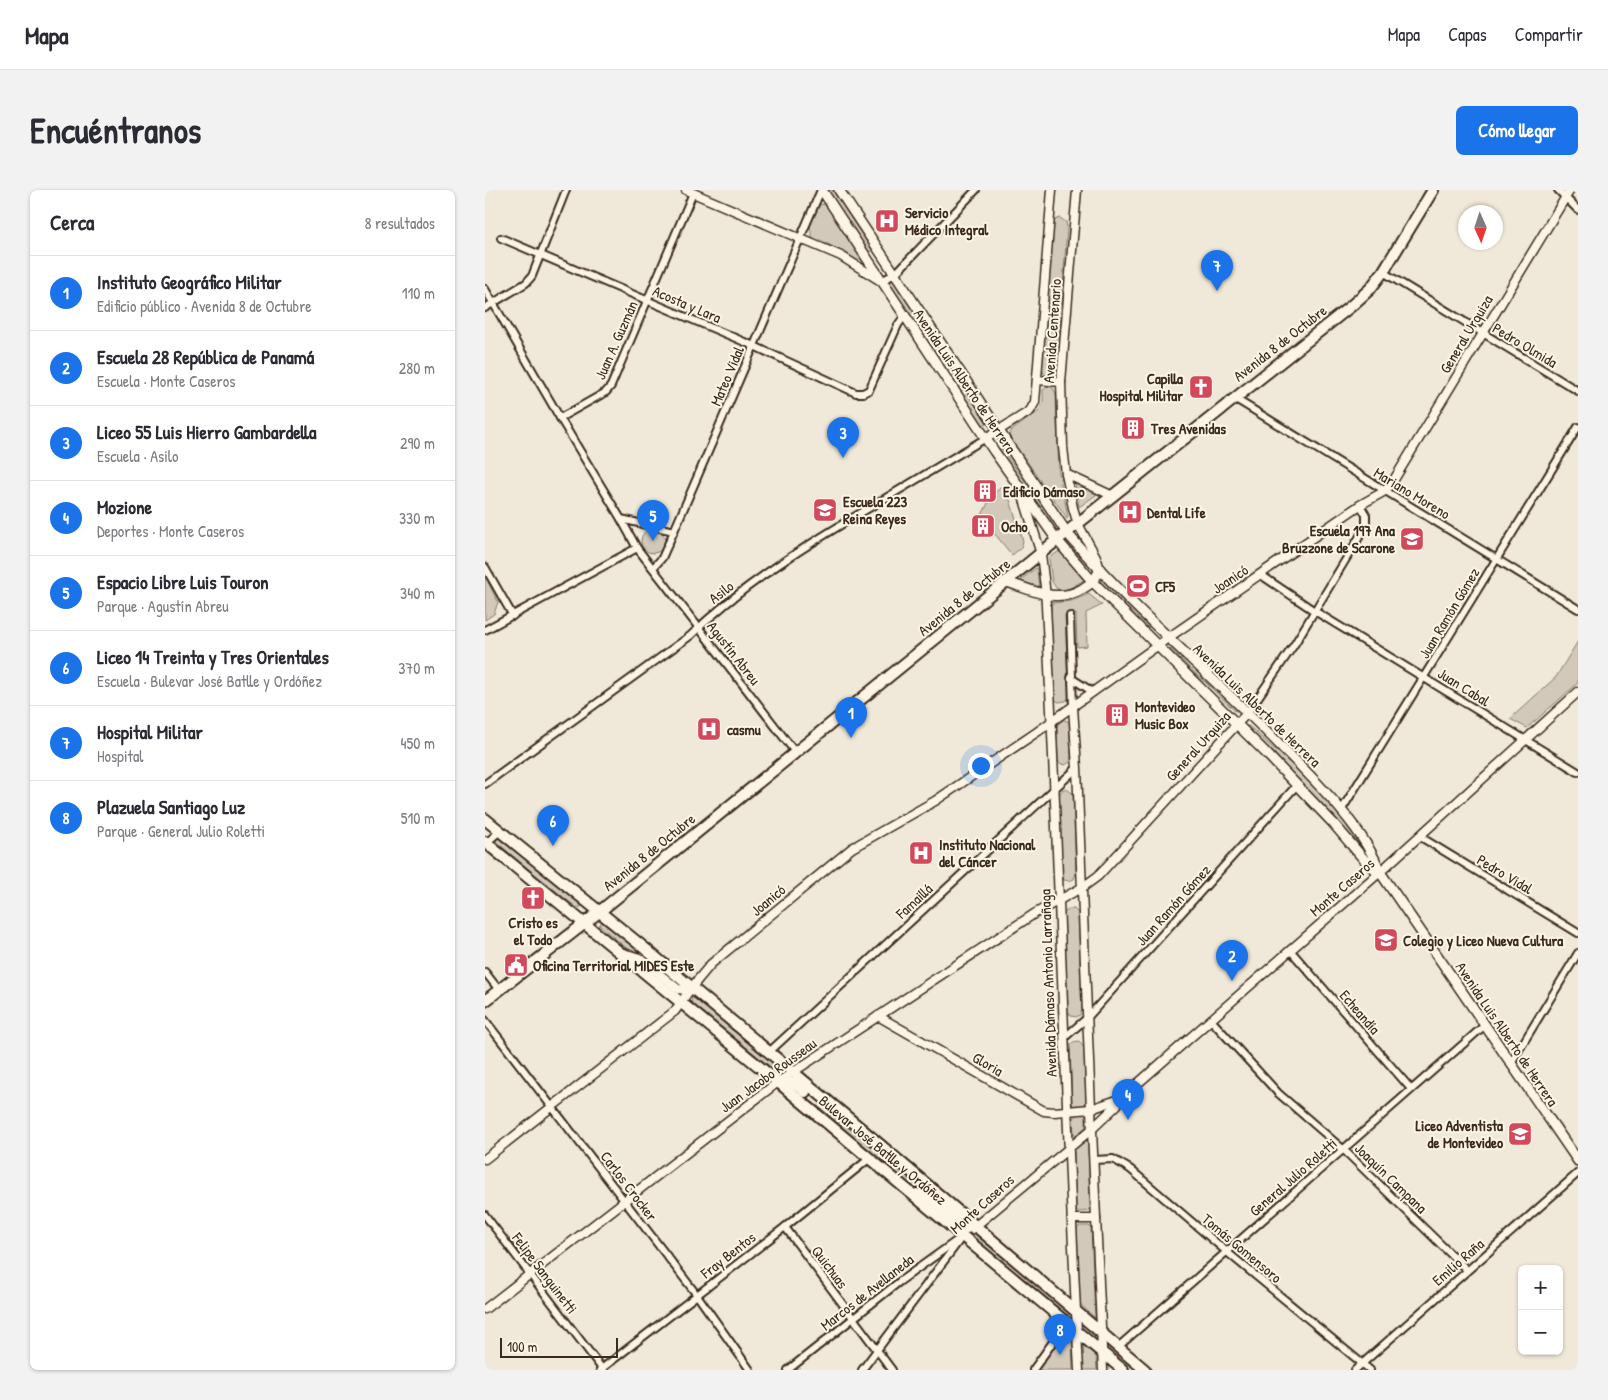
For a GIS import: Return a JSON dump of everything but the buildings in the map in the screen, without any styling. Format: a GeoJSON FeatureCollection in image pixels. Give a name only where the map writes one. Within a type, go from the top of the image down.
{"type":"FeatureCollection","features":[{"type":"Feature","properties":{"kind":"main road","name":"Avenida Luis Alberto de Herrera"},"geometry":{"type":"LineString","coordinates":[[821,190],[1021,491],[1057,540],[1093,582],[1297,785],[1368,864],[1380,872]]}},
{"type":"Feature","properties":{"kind":"main road","name":"Avenida Luis Alberto de Herrera"},"geometry":{"type":"LineString","coordinates":[[839,190],[1067,533],[1168,638],[1248,712],[1311,776],[1341,811],[1375,858],[1380,872],[1578,1161]]}},
{"type":"Feature","properties":{"kind":"main road","name":"Avenida 8 de Octubre"},"geometry":{"type":"LineString","coordinates":[[485,1001],[599,912],[1057,540],[1351,306],[1370,289],[1383,272],[1433,190]]}},
{"type":"Feature","properties":{"kind":"main road"},"geometry":{"type":"LineString","coordinates":[[1007,582],[1053,597],[1068,595],[1093,582],[1100,569]]}},
{"type":"Feature","properties":{"kind":"main road","name":"Bulevar José Batlle y Ordóñez"},"geometry":{"type":"LineString","coordinates":[[485,819],[859,1127],[1145,1370]]}},
{"type":"Feature","properties":{"kind":"main road","name":"Bulevar José Batlle y Ordóñez"},"geometry":{"type":"LineString","coordinates":[[485,843],[623,953],[1123,1370]]}},
{"type":"Feature","properties":{"kind":"main road"},"geometry":{"type":"LineString","coordinates":[[778,1082],[792,1082],[844,1124],[859,1127]]}},
{"type":"Feature","properties":{"kind":"main road"},"geometry":{"type":"LineString","coordinates":[[909,1192],[922,1195],[934,1202],[967,1228],[975,1226]]}},
{"type":"Feature","properties":{"kind":"street"},"geometry":{"type":"LineString","coordinates":[[485,308],[529,280],[532,276],[566,190]]}},
{"type":"Feature","properties":{"kind":"street","name":"Mateo Vidal"},"geometry":{"type":"LineString","coordinates":[[653,568],[662,558],[674,531],[821,190]]}},
{"type":"Feature","properties":{"kind":"street"},"geometry":{"type":"LineString","coordinates":[[689,192],[841,256],[881,281],[895,274],[976,190]]}},
{"type":"Feature","properties":{"kind":"street","name":"Avenida Centenario"},"geometry":{"type":"LineString","coordinates":[[986,438],[1030,411],[1035,402],[1052,190]]}},
{"type":"Feature","properties":{"kind":"street","name":"Avenida Centenario"},"geometry":{"type":"LineString","coordinates":[[1077,190],[1061,382],[1063,447],[1066,474],[1078,524]]}},
{"type":"Feature","properties":{"kind":"street"},"geometry":{"type":"LineString","coordinates":[[1558,190],[1578,210]]}},
{"type":"Feature","properties":{"kind":"street","name":"General Urquiza"},"geometry":{"type":"LineString","coordinates":[[1385,491],[1392,483],[1570,190]]}},
{"type":"Feature","properties":{"kind":"street","name":"Juan A. Guzmán"},"geometry":{"type":"LineString","coordinates":[[560,418],[606,392],[611,386],[689,192]]}},
{"type":"Feature","properties":{"kind":"street","name":"Acosta y Lara"},"geometry":{"type":"LineString","coordinates":[[501,238],[754,346],[856,393],[863,393],[869,390],[898,326],[905,315]]}},
{"type":"Feature","properties":{"kind":"street","name":"Pedro Olmida"},"geometry":{"type":"LineString","coordinates":[[1383,272],[1578,391]]}},
{"type":"Feature","properties":{"kind":"street","name":"Agustín Abreu"},"geometry":{"type":"LineString","coordinates":[[485,289],[637,548],[795,752]]}},
{"type":"Feature","properties":{"kind":"street"},"geometry":{"type":"LineString","coordinates":[[1037,380],[1061,382]]}},
{"type":"Feature","properties":{"kind":"street","name":"Mariano Moreno"},"geometry":{"type":"LineString","coordinates":[[1234,398],[1578,609]]}},
{"type":"Feature","properties":{"kind":"street","name":"Juan Ramón Gómez"},"geometry":{"type":"LineString","coordinates":[[1341,811],[1578,427]]}},
{"type":"Feature","properties":{"kind":"street","name":"Asilo"},"geometry":{"type":"LineString","coordinates":[[485,784],[691,636],[729,601],[768,571],[986,438]]}},
{"type":"Feature","properties":{"kind":"street"},"geometry":{"type":"LineString","coordinates":[[1066,474],[1113,496]]}},
{"type":"Feature","properties":{"kind":"street","name":"Avenida Dámaso Antonio Larrañaga"},"geometry":{"type":"LineString","coordinates":[[1021,491],[1041,554],[1046,595],[1066,1111],[1079,1370]]}},
{"type":"Feature","properties":{"kind":"street","name":"Joanicó"},"geometry":{"type":"LineString","coordinates":[[485,1159],[675,1011],[711,964],[852,848],[935,801],[1051,723],[1156,646],[1361,505],[1385,491]]}},
{"type":"Feature","properties":{"kind":"street","name":"General Urquiza"},"geometry":{"type":"LineString","coordinates":[[1083,887],[1105,870],[1248,712],[1294,645],[1313,610],[1366,526],[1366,514],[1361,505]]}},
{"type":"Feature","properties":{"kind":"street"},"geometry":{"type":"LineString","coordinates":[[621,519],[674,531]]}},
{"type":"Feature","properties":{"kind":"street","name":"Avenida Luis Alberto de Herrera"},"geometry":{"type":"LineString","coordinates":[[1078,524],[1096,557],[1100,569]]}},
{"type":"Feature","properties":{"kind":"street"},"geometry":{"type":"LineString","coordinates":[[485,630],[637,548]]}},
{"type":"Feature","properties":{"kind":"street"},"geometry":{"type":"LineString","coordinates":[[485,567],[513,616]]}},
{"type":"Feature","properties":{"kind":"street","name":"Juan Cabal"},"geometry":{"type":"LineString","coordinates":[[1261,575],[1313,610],[1578,772]]}},
{"type":"Feature","properties":{"kind":"street"},"geometry":{"type":"LineString","coordinates":[[1070,616],[1071,678],[1083,887],[1103,1370]]}},
{"type":"Feature","properties":{"kind":"street"},"geometry":{"type":"LineString","coordinates":[[1071,678],[1093,692]]}},
{"type":"Feature","properties":{"kind":"street","name":"Monte Caseros"},"geometry":{"type":"LineString","coordinates":[[1091,1109],[1120,1099],[1380,872],[1578,692]]}},
{"type":"Feature","properties":{"kind":"street","name":"Famaillá"},"geometry":{"type":"LineString","coordinates":[[768,1053],[1077,768]]}},
{"type":"Feature","properties":{"kind":"street","name":"Juan Ramón Gómez"},"geometry":{"type":"LineString","coordinates":[[1064,1038],[1087,1018],[1297,785]]}},
{"type":"Feature","properties":{"kind":"street"},"geometry":{"type":"LineString","coordinates":[[485,843],[500,831]]}},
{"type":"Feature","properties":{"kind":"street","name":"Pedro Vidal"},"geometry":{"type":"LineString","coordinates":[[1419,836],[1578,932]]}},
{"type":"Feature","properties":{"kind":"street","name":"Juan Jacobo Rousseau"},"geometry":{"type":"LineString","coordinates":[[485,1309],[778,1082],[1034,914],[1083,887]]}},
{"type":"Feature","properties":{"kind":"street","name":"Echeandía"},"geometry":{"type":"LineString","coordinates":[[1290,950],[1411,1089]]}},
{"type":"Feature","properties":{"kind":"street","name":"Bulevar José Batlle y Ordóñez"},"geometry":{"type":"LineString","coordinates":[[623,953],[640,958],[678,989],[685,990],[691,988]]}},
{"type":"Feature","properties":{"kind":"street"},"geometry":{"type":"LineString","coordinates":[[1511,1063],[1578,953]]}},
{"type":"Feature","properties":{"kind":"street"},"geometry":{"type":"LineString","coordinates":[[485,972],[499,990]]}},
{"type":"Feature","properties":{"kind":"street","name":"Gloria"},"geometry":{"type":"LineString","coordinates":[[878,1016],[1044,1111],[1091,1109]]}},
{"type":"Feature","properties":{"kind":"street","name":"Carlos Crocker"},"geometry":{"type":"LineString","coordinates":[[485,1020],[697,1295],[750,1370]]}},
{"type":"Feature","properties":{"kind":"street","name":"Joaquín Campana"},"geometry":{"type":"LineString","coordinates":[[1212,1020],[1278,1093],[1344,1150],[1467,1270]]}},
{"type":"Feature","properties":{"kind":"street","name":"General Julio Roletti"},"geometry":{"type":"LineString","coordinates":[[1118,1348],[1485,1025]]}},
{"type":"Feature","properties":{"kind":"street","name":"Monte Caseros"},"geometry":{"type":"LineString","coordinates":[[862,1370],[963,1236],[1092,1129],[1117,1106],[1120,1099]]}},
{"type":"Feature","properties":{"kind":"street","name":"Fray Bentos"},"geometry":{"type":"LineString","coordinates":[[602,1369],[869,1158]]}},
{"type":"Feature","properties":{"kind":"street","name":"Tomás Gomensoro"},"geometry":{"type":"LineString","coordinates":[[1094,1160],[1113,1159],[1123,1164],[1370,1370]]}},
{"type":"Feature","properties":{"kind":"street","name":"Emilio Raña"},"geometry":{"type":"LineString","coordinates":[[1355,1370],[1578,1173]]}},
{"type":"Feature","properties":{"kind":"street","name":"Felipe Sanguinetti"},"geometry":{"type":"LineString","coordinates":[[485,1215],[602,1369]]}},
{"type":"Feature","properties":{"kind":"street"},"geometry":{"type":"LineString","coordinates":[[1071,1219],[1096,1219]]}},
{"type":"Feature","properties":{"kind":"street","name":"Quichuas"},"geometry":{"type":"LineString","coordinates":[[785,1226],[891,1370]]}},
{"type":"Feature","properties":{"kind":"street","name":"Marcos de Avellaneda"},"geometry":{"type":"LineString","coordinates":[[788,1370],[926,1262],[963,1236]]}},
{"type":"Feature","properties":{"kind":"street"},"geometry":{"type":"LineString","coordinates":[[1033,1370],[1067,1322]]}},
{"type":"Feature","properties":{"kind":"shaded area"},"geometry":{"type":"Polygon","coordinates":[[[826,190],[832,190],[872,250],[868,254],[826,190]]]}},
{"type":"Feature","properties":{"kind":"shaded area"},"geometry":{"type":"Polygon","coordinates":[[[824,204],[867,268],[851,256],[820,240],[815,240],[812,236],[810,227],[812,219],[819,205],[824,204]]]}},
{"type":"Feature","properties":{"kind":"shaded area"},"geometry":{"type":"Polygon","coordinates":[[[1060,218],[1066,222],[1067,228],[1057,371],[1052,377],[1048,377],[1044,374],[1042,368],[1053,226],[1055,220],[1060,218]]]}},
{"type":"Feature","properties":{"kind":"shaded area"},"geometry":{"type":"Polygon","coordinates":[[[892,279],[987,423],[982,426],[887,283],[892,279]]]}},
{"type":"Feature","properties":{"kind":"shaded area"},"geometry":{"type":"Polygon","coordinates":[[[1048,386],[1053,388],[1056,394],[1059,474],[1067,518],[1009,436],[1011,431],[1039,411],[1043,403],[1043,390],[1048,386]]]}},
{"type":"Feature","properties":{"kind":"shaded area"},"geometry":{"type":"Polygon","coordinates":[[[1001,448],[1054,521],[1050,523],[999,451],[1001,448]]]}},
{"type":"Feature","properties":{"kind":"shaded area"},"geometry":{"type":"Polygon","coordinates":[[[1075,484],[1095,493],[1096,495],[1079,507],[1075,484]]]}},
{"type":"Feature","properties":{"kind":"shaded area"},"geometry":{"type":"Polygon","coordinates":[[[1001,486],[1010,500],[1023,541],[1021,548],[1012,555],[981,517],[990,499],[1001,486]]]}},
{"type":"Feature","properties":{"kind":"shaded area"},"geometry":{"type":"Polygon","coordinates":[[[653,529],[658,530],[664,536],[664,546],[658,552],[653,553],[648,552],[642,546],[641,541],[642,536],[648,530],[653,529]]]}},
{"type":"Feature","properties":{"kind":"shaded area"},"geometry":{"type":"Polygon","coordinates":[[[1058,552],[1084,580],[1067,590],[1057,589],[1052,582],[1049,558],[1058,552]]]}},
{"type":"Feature","properties":{"kind":"shaded area"},"geometry":{"type":"Polygon","coordinates":[[[1036,568],[1039,588],[1021,582],[1022,579],[1036,568]]]}},
{"type":"Feature","properties":{"kind":"shaded area"},"geometry":{"type":"Polygon","coordinates":[[[485,576],[498,602],[494,614],[485,620],[485,576]]]}},
{"type":"Feature","properties":{"kind":"shaded area"},"geometry":{"type":"Polygon","coordinates":[[[1102,580],[1148,628],[1145,629],[1101,582],[1102,580]]]}},
{"type":"Feature","properties":{"kind":"shaded area"},"geometry":{"type":"Polygon","coordinates":[[[1089,594],[1102,605],[1086,613],[1087,646],[1077,647],[1076,614],[1065,615],[1069,697],[1066,701],[1058,702],[1054,698],[1051,605],[1052,603],[1071,601],[1089,594]]]}},
{"type":"Feature","properties":{"kind":"shaded area"},"geometry":{"type":"Polygon","coordinates":[[[1578,641],[1578,683],[1527,728],[1510,719],[1556,677],[1578,641]]]}},
{"type":"Feature","properties":{"kind":"shaded area"},"geometry":{"type":"Polygon","coordinates":[[[1171,649],[1195,673],[1240,711],[1235,711],[1206,683],[1184,666],[1168,651],[1171,649]]]}},
{"type":"Feature","properties":{"kind":"shaded area"},"geometry":{"type":"Polygon","coordinates":[[[1063,720],[1069,722],[1071,756],[1070,762],[1065,765],[1059,763],[1058,759],[1057,728],[1058,724],[1063,720]]]}},
{"type":"Feature","properties":{"kind":"shaded area"},"geometry":{"type":"Polygon","coordinates":[[[1247,726],[1312,783],[1333,807],[1363,849],[1305,786],[1246,728],[1247,726]]]}},
{"type":"Feature","properties":{"kind":"shaded area"},"geometry":{"type":"Polygon","coordinates":[[[1063,789],[1067,789],[1073,794],[1076,873],[1074,879],[1069,881],[1064,880],[1062,874],[1059,795],[1063,789]]]}},
{"type":"Feature","properties":{"kind":"shaded area"},"geometry":{"type":"Polygon","coordinates":[[[498,838],[581,903],[581,907],[577,908],[497,843],[495,839],[498,838]]]}},
{"type":"Feature","properties":{"kind":"shaded area"},"geometry":{"type":"Polygon","coordinates":[[[1069,909],[1074,909],[1078,913],[1082,1010],[1080,1015],[1076,1017],[1071,1016],[1068,1011],[1064,913],[1069,909]]]}},
{"type":"Feature","properties":{"kind":"shaded area"},"geometry":{"type":"Polygon","coordinates":[[[603,921],[679,984],[640,955],[625,947],[599,925],[603,921]]]}},
{"type":"Feature","properties":{"kind":"shaded area"},"geometry":{"type":"Polygon","coordinates":[[[692,998],[781,1070],[781,1073],[778,1073],[691,1002],[692,998]]]}},
{"type":"Feature","properties":{"kind":"shaded area"},"geometry":{"type":"Polygon","coordinates":[[[1079,1041],[1084,1048],[1086,1102],[1084,1105],[1074,1106],[1072,1104],[1070,1045],[1073,1042],[1079,1041]]]}},
{"type":"Feature","properties":{"kind":"shaded area"},"geometry":{"type":"Polygon","coordinates":[[[795,1089],[864,1139],[959,1218],[912,1187],[795,1089]]]}},
{"type":"Feature","properties":{"kind":"shaded area"},"geometry":{"type":"Polygon","coordinates":[[[1084,1113],[1086,1115],[1086,1127],[1076,1135],[1074,1134],[1073,1120],[1077,1114],[1084,1113]]]}},
{"type":"Feature","properties":{"kind":"shaded area"},"geometry":{"type":"Polygon","coordinates":[[[1085,1140],[1088,1142],[1090,1209],[1078,1212],[1076,1209],[1074,1153],[1075,1148],[1085,1140]]]}},
{"type":"Feature","properties":{"kind":"shaded area"},"geometry":{"type":"Polygon","coordinates":[[[1079,1226],[1089,1226],[1091,1228],[1095,1318],[1080,1304],[1077,1229],[1079,1226]]]}},
{"type":"Feature","properties":{"kind":"shaded area"},"geometry":{"type":"Polygon","coordinates":[[[974,1233],[1069,1312],[1068,1315],[972,1237],[974,1233]]]}},
{"type":"Feature","properties":{"kind":"shaded area"},"geometry":{"type":"Polygon","coordinates":[[[1066,1334],[1072,1339],[1073,1370],[1038,1370],[1063,1336],[1066,1334]]]}},
{"type":"Feature","properties":{"kind":"shaded area"},"geometry":{"type":"Polygon","coordinates":[[[1084,1346],[1096,1356],[1097,1370],[1083,1370],[1082,1347],[1084,1346]]]}},
{"type":"Feature","properties":{"kind":"place","name":"Servicio Médico Integral"},"geometry":{"type":"Point","coordinates":[887,221]}},
{"type":"Feature","properties":{"kind":"place","name":"Hospital Militar"},"geometry":{"type":"Point","coordinates":[1217,291]}},
{"type":"Feature","properties":{"kind":"place","name":"Capilla Hospital Militar"},"geometry":{"type":"Point","coordinates":[1201,387]}},
{"type":"Feature","properties":{"kind":"place","name":"Tres Avenidas"},"geometry":{"type":"Point","coordinates":[1133,428]}},
{"type":"Feature","properties":{"kind":"place","name":"Liceo 55 Luis Hierro Gambardella"},"geometry":{"type":"Point","coordinates":[843,458]}},
{"type":"Feature","properties":{"kind":"place","name":"Edificio Dámaso"},"geometry":{"type":"Point","coordinates":[985,491]}},
{"type":"Feature","properties":{"kind":"place","name":"Escuela 223 Reina Reyes"},"geometry":{"type":"Point","coordinates":[825,510]}},
{"type":"Feature","properties":{"kind":"place","name":"Dental Life"},"geometry":{"type":"Point","coordinates":[1130,512]}},
{"type":"Feature","properties":{"kind":"place","name":"Ocho"},"geometry":{"type":"Point","coordinates":[983,526]}},
{"type":"Feature","properties":{"kind":"place","name":"Escuela 197 Ana Bruzzone de Scarone"},"geometry":{"type":"Point","coordinates":[1412,539]}},
{"type":"Feature","properties":{"kind":"place","name":"Espacio Libre Luis Touron"},"geometry":{"type":"Point","coordinates":[653,541]}},
{"type":"Feature","properties":{"kind":"place","name":"CF5"},"geometry":{"type":"Point","coordinates":[1138,586]}},
{"type":"Feature","properties":{"kind":"place","name":"Montevideo Music Box"},"geometry":{"type":"Point","coordinates":[1117,715]}},
{"type":"Feature","properties":{"kind":"place","name":"casmu"},"geometry":{"type":"Point","coordinates":[709,729]}},
{"type":"Feature","properties":{"kind":"place","name":"Instituto Geográfico Militar"},"geometry":{"type":"Point","coordinates":[851,738]}},
{"type":"Feature","properties":{"kind":"place","name":"Liceo 14 Treinta y Tres Orientales"},"geometry":{"type":"Point","coordinates":[553,846]}},
{"type":"Feature","properties":{"kind":"place","name":"Instituto Nacional del Cáncer"},"geometry":{"type":"Point","coordinates":[921,853]}},
{"type":"Feature","properties":{"kind":"place","name":"Cristo es el Todo"},"geometry":{"type":"Point","coordinates":[533,898]}},
{"type":"Feature","properties":{"kind":"place","name":"Colegio y Liceo Nueva Cultura"},"geometry":{"type":"Point","coordinates":[1386,940]}},
{"type":"Feature","properties":{"kind":"place","name":"Oficina Territorial MIDES Este"},"geometry":{"type":"Point","coordinates":[516,965]}},
{"type":"Feature","properties":{"kind":"place","name":"Escuela 28 República de Panamá"},"geometry":{"type":"Point","coordinates":[1232,981]}},
{"type":"Feature","properties":{"kind":"place","name":"Mozione"},"geometry":{"type":"Point","coordinates":[1128,1120]}},
{"type":"Feature","properties":{"kind":"place","name":"Liceo Adventista de Montevideo"},"geometry":{"type":"Point","coordinates":[1520,1134]}},
{"type":"Feature","properties":{"kind":"place","name":"Plazuela Santiago Luz"},"geometry":{"type":"Point","coordinates":[1060,1355]}}]}
